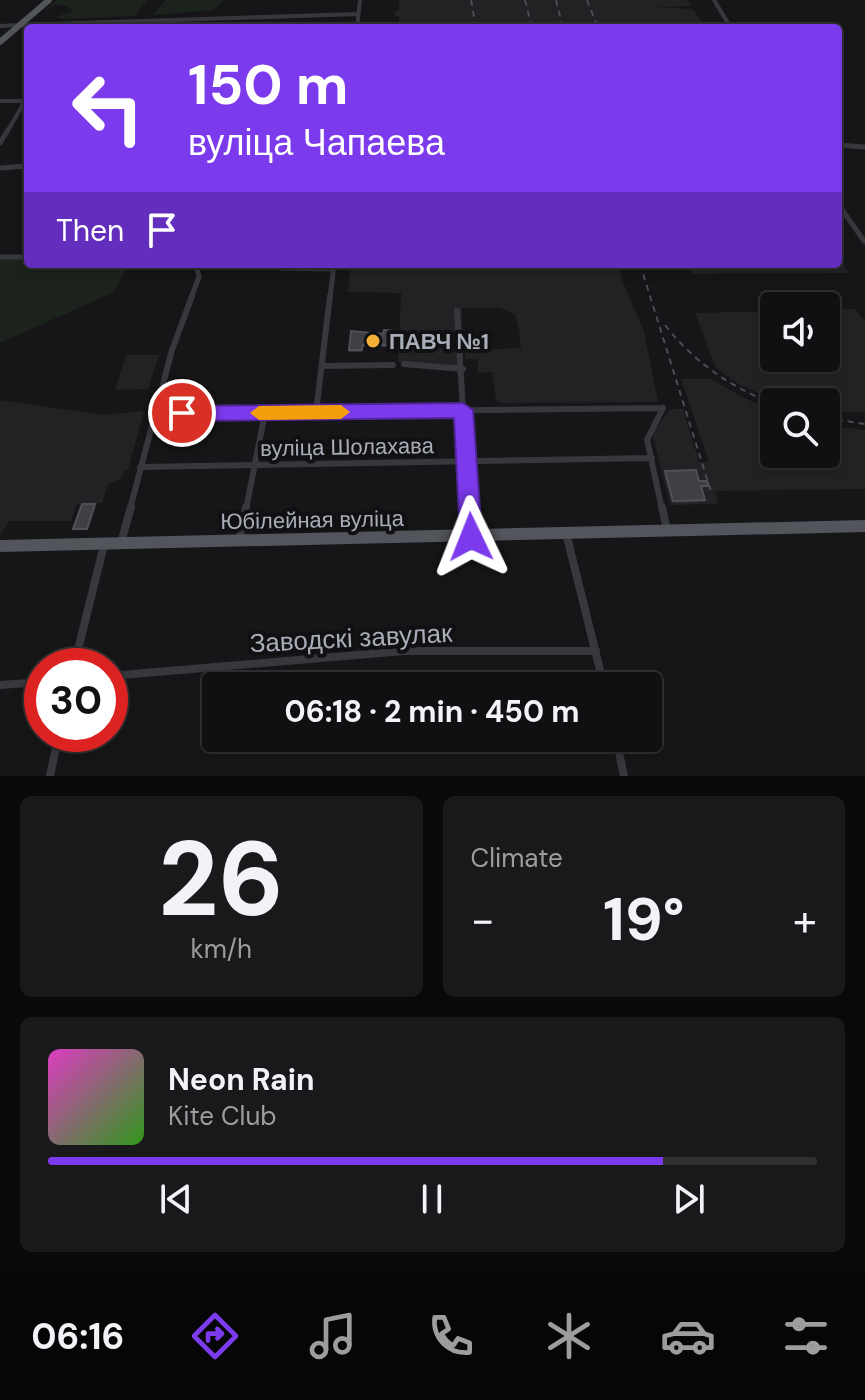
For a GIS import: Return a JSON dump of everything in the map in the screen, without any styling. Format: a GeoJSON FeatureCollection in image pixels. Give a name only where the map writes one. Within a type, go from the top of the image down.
{"type":"FeatureCollection","features":[{"type":"Feature","properties":{"kind":"main road"},"geometry":{"type":"LineString","coordinates":[[0,42],[49,0]]}},
{"type":"Feature","properties":{"kind":"main road","name":"Юбілейная вуліца"},"geometry":{"type":"LineString","coordinates":[[0,546],[865,526]]}},
{"type":"Feature","properties":{"kind":"street"},"geometry":{"type":"LineString","coordinates":[[357,24],[360,0]]}},
{"type":"Feature","properties":{"kind":"street"},"geometry":{"type":"LineString","coordinates":[[714,0],[729,24]]}},
{"type":"Feature","properties":{"kind":"street"},"geometry":{"type":"LineString","coordinates":[[50,24],[358,14]]}},
{"type":"Feature","properties":{"kind":"street"},"geometry":{"type":"LineString","coordinates":[[0,26],[24,25]]}},
{"type":"Feature","properties":{"kind":"street"},"geometry":{"type":"LineString","coordinates":[[0,101],[24,101]]}},
{"type":"Feature","properties":{"kind":"street"},"geometry":{"type":"LineString","coordinates":[[0,143],[24,104]]}},
{"type":"Feature","properties":{"kind":"street"},"geometry":{"type":"LineString","coordinates":[[842,145],[865,147]]}},
{"type":"Feature","properties":{"kind":"street"},"geometry":{"type":"LineString","coordinates":[[0,168],[24,166]]}},
{"type":"Feature","properties":{"kind":"street"},"geometry":{"type":"LineString","coordinates":[[842,210],[865,242]]}},
{"type":"Feature","properties":{"kind":"street"},"geometry":{"type":"LineString","coordinates":[[0,257],[24,257]]}},
{"type":"Feature","properties":{"kind":"street"},"geometry":{"type":"LineString","coordinates":[[121,543],[154,414],[199,277],[197,268]]}},
{"type":"Feature","properties":{"kind":"street"},"geometry":{"type":"LineString","coordinates":[[316,412],[334,268]]}},
{"type":"Feature","properties":{"kind":"street"},"geometry":{"type":"LineString","coordinates":[[457,311],[463,369],[471,537]]}},
{"type":"Feature","properties":{"kind":"street"},"geometry":{"type":"LineString","coordinates":[[404,364],[463,369]]}},
{"type":"Feature","properties":{"kind":"street"},"geometry":{"type":"LineString","coordinates":[[322,366],[393,365]]}},
{"type":"Feature","properties":{"kind":"street"},"geometry":{"type":"LineString","coordinates":[[154,414],[663,408],[647,440],[668,530]]}},
{"type":"Feature","properties":{"kind":"street"},"geometry":{"type":"LineString","coordinates":[[239,541],[265,413]]}},
{"type":"Feature","properties":{"kind":"street","name":"вуліца Шолахава"},"geometry":{"type":"LineString","coordinates":[[140,467],[652,458]]}},
{"type":"Feature","properties":{"kind":"street"},"geometry":{"type":"LineString","coordinates":[[566,533],[601,672]]}},
{"type":"Feature","properties":{"kind":"street"},"geometry":{"type":"LineString","coordinates":[[78,648],[104,543]]}},
{"type":"Feature","properties":{"kind":"street","name":"Заводскі завулак"},"geometry":{"type":"LineString","coordinates":[[128,674],[404,651],[596,651]]}},
{"type":"Feature","properties":{"kind":"street"},"geometry":{"type":"LineString","coordinates":[[0,685],[24,683]]}},
{"type":"Feature","properties":{"kind":"street"},"geometry":{"type":"LineString","coordinates":[[50,776],[55,752]]}},
{"type":"Feature","properties":{"kind":"street"},"geometry":{"type":"LineString","coordinates":[[619,752],[624,776]]}},
{"type":"Feature","properties":{"kind":"shaded area"},"geometry":{"type":"Polygon","coordinates":[[[57,0],[148,0],[134,16],[61,19],[56,17],[72,11],[67,6],[55,4],[41,14],[57,0]]]}},
{"type":"Feature","properties":{"kind":"shaded area"},"geometry":{"type":"Polygon","coordinates":[[[166,0],[224,0],[213,10],[153,15],[166,0]]]}},
{"type":"Feature","properties":{"kind":"shaded area"},"geometry":{"type":"Polygon","coordinates":[[[399,0],[687,0],[691,6],[655,7],[693,9],[703,24],[385,24],[399,22],[395,11],[399,11],[399,0]]]}},
{"type":"Feature","properties":{"kind":"shaded area"},"geometry":{"type":"Polygon","coordinates":[[[0,258],[24,258],[24,268],[127,268],[114,292],[0,343],[0,258]]]}},
{"type":"Feature","properties":{"kind":"shaded area"},"geometry":{"type":"Polygon","coordinates":[[[842,262],[849,273],[691,274],[689,268],[842,268],[842,262]]]}},
{"type":"Feature","properties":{"kind":"shaded area"},"geometry":{"type":"Polygon","coordinates":[[[351,268],[619,268],[644,331],[658,402],[501,403],[496,400],[492,372],[478,373],[478,359],[465,359],[465,350],[521,348],[519,335],[523,334],[520,334],[515,315],[500,308],[462,308],[463,367],[398,362],[401,293],[348,292],[351,268]]]}},
{"type":"Feature","properties":{"kind":"shaded area"},"geometry":{"type":"Polygon","coordinates":[[[840,309],[855,309],[865,321],[865,412],[840,412],[840,388],[760,388],[760,393],[740,385],[716,368],[695,313],[760,311],[760,372],[840,372],[840,309]]]}},
{"type":"Feature","properties":{"kind":"shaded area"},"geometry":{"type":"Polygon","coordinates":[[[126,355],[159,355],[148,389],[115,390],[126,355]]]}},
{"type":"Feature","properties":{"kind":"shaded area"},"geometry":{"type":"Polygon","coordinates":[[[681,379],[711,379],[760,404],[760,468],[840,468],[840,427],[865,430],[865,489],[715,491],[718,504],[670,505],[652,433],[670,409],[683,409],[699,462],[709,462],[681,379]]]}},
{"type":"Feature","properties":{"kind":"shaded area"},"geometry":{"type":"Polygon","coordinates":[[[0,400],[103,415],[144,411],[128,470],[124,471],[122,478],[108,484],[102,503],[77,504],[71,521],[9,521],[0,536],[0,400]]]}},
{"type":"Feature","properties":{"kind":"building","name":"ПАВЧ №1"},"geometry":{"type":"Polygon","coordinates":[[[384,330],[395,331],[394,345],[362,345],[362,350],[349,350],[351,331],[383,334],[384,330]]]}},
{"type":"Feature","properties":{"kind":"building"},"geometry":{"type":"Polygon","coordinates":[[[696,470],[699,481],[707,481],[709,486],[701,486],[705,500],[673,501],[665,471],[696,470]]]}},
{"type":"Feature","properties":{"kind":"building"},"geometry":{"type":"Polygon","coordinates":[[[82,504],[95,504],[87,529],[73,529],[82,504]]]}},
{"type":"Feature","properties":{"kind":"railway"},"geometry":{"type":"LineString","coordinates":[[471,0],[475,24]]}},
{"type":"Feature","properties":{"kind":"railway"},"geometry":{"type":"LineString","coordinates":[[525,0],[531,24]]}},
{"type":"Feature","properties":{"kind":"railway"},"geometry":{"type":"LineString","coordinates":[[556,0],[562,24]]}},
{"type":"Feature","properties":{"kind":"railway"},"geometry":{"type":"LineString","coordinates":[[587,0],[596,24]]}},
{"type":"Feature","properties":{"kind":"railway"},"geometry":{"type":"LineString","coordinates":[[641,268],[712,495]]}},
{"type":"Feature","properties":{"kind":"railway"},"geometry":{"type":"LineString","coordinates":[[665,325],[688,351],[714,372],[760,398]]}},
{"type":"Feature","properties":{"kind":"railway"},"geometry":{"type":"LineString","coordinates":[[840,420],[865,424]]}},
{"type":"Feature","properties":{"kind":"slow traffic"},"geometry":{"type":"LineString","coordinates":[[259,413],[341,412]]}},
{"type":"Feature","properties":{"kind":"place","name":"ПАВЧ №1"},"geometry":{"type":"Point","coordinates":[373,341]}},
{"type":"Feature","properties":{"kind":"route"},"geometry":{"type":"LineString","coordinates":[[182,413],[463,410],[471,537]]}}]}
